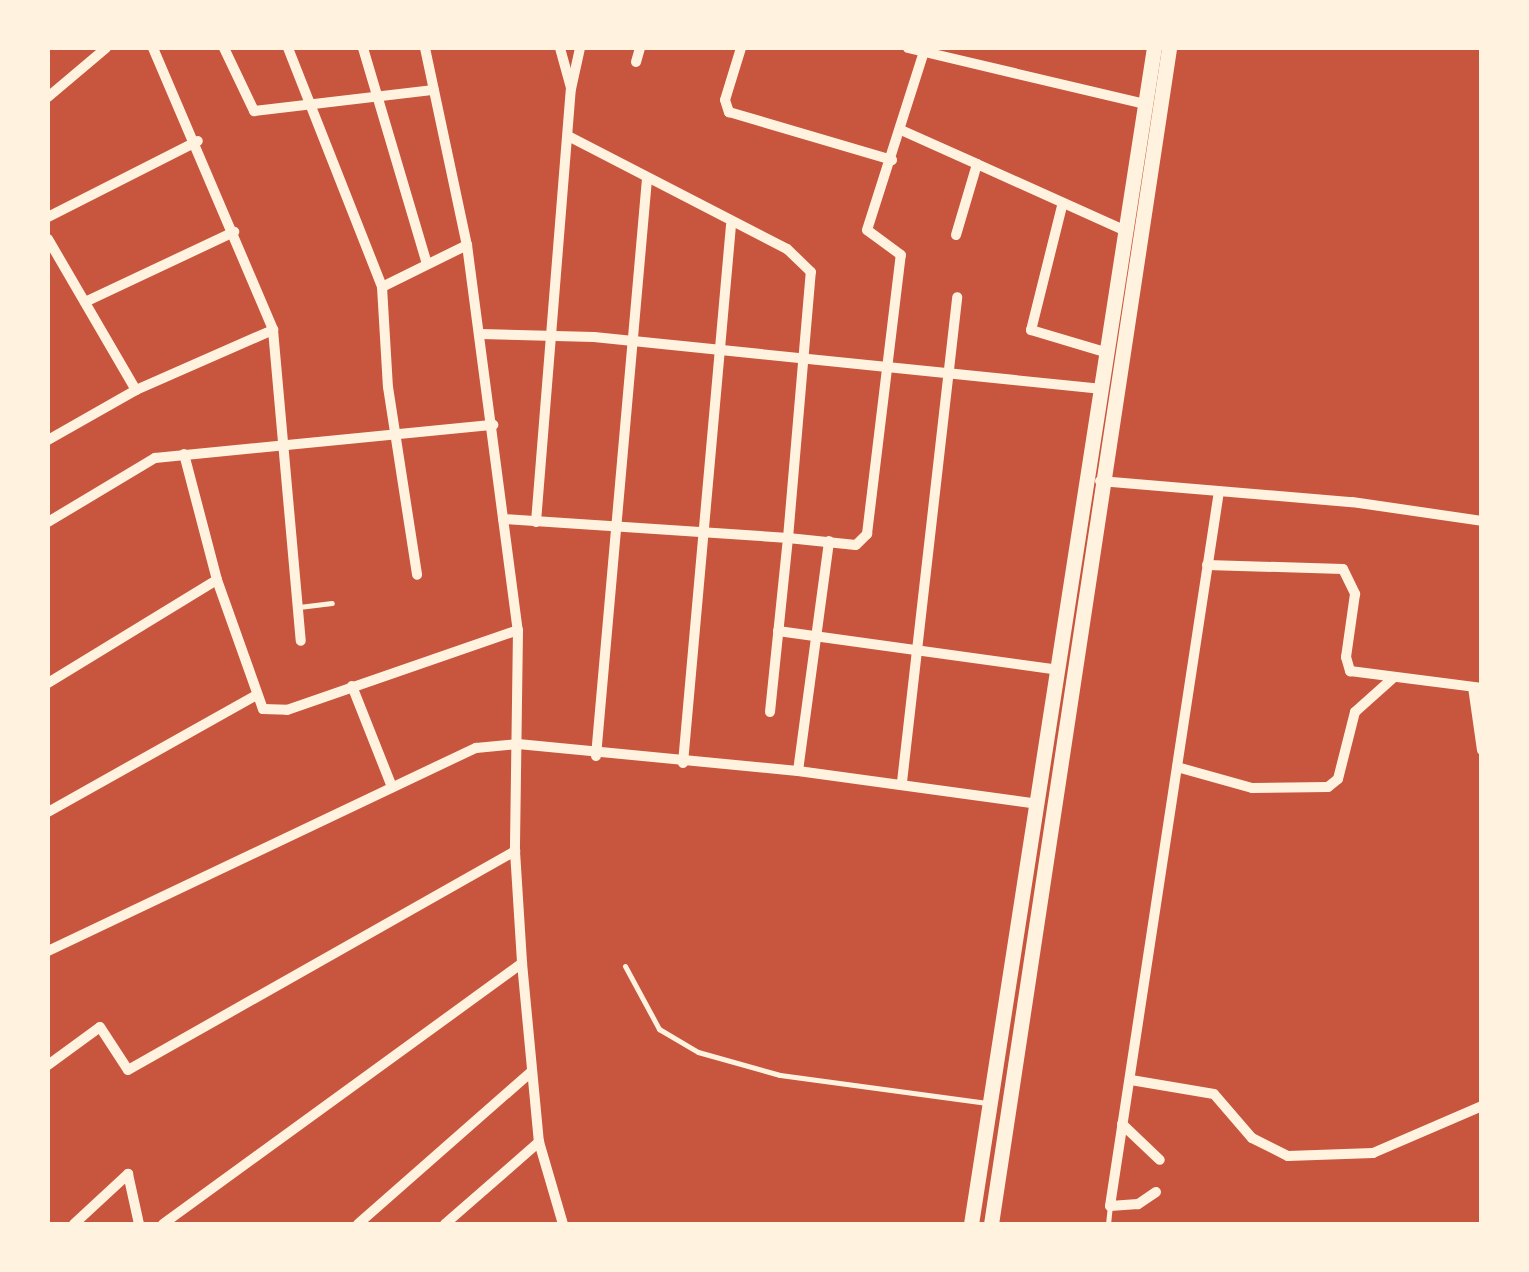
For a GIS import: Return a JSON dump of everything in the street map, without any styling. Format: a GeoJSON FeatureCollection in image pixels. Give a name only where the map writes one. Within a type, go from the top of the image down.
{"type":"FeatureCollection","features":[{"type":"Feature","properties":{"kind":"highway"},"geometry":{"type":"LineString","coordinates":[[972,1224],[1060,670],[1097,481],[1102,390],[1154,48]]}},
{"type":"Feature","properties":{"kind":"highway"},"geometry":{"type":"LineString","coordinates":[[991,1224],[1097,481],[1169,48]]}},
{"type":"Feature","properties":{"kind":"street"},"geometry":{"type":"LineString","coordinates":[[50,91],[106,48]]}},
{"type":"Feature","properties":{"kind":"street"},"geometry":{"type":"LineString","coordinates":[[153,48],[198,140],[273,330],[280,446],[301,642]]}},
{"type":"Feature","properties":{"kind":"street"},"geometry":{"type":"LineString","coordinates":[[224,48],[254,111],[434,90]]}},
{"type":"Feature","properties":{"kind":"street"},"geometry":{"type":"LineString","coordinates":[[288,48],[382,286],[396,438],[417,575]]}},
{"type":"Feature","properties":{"kind":"street"},"geometry":{"type":"LineString","coordinates":[[363,48],[427,264]]}},
{"type":"Feature","properties":{"kind":"street"},"geometry":{"type":"LineString","coordinates":[[425,48],[467,245],[518,630],[515,851],[522,963],[539,1142],[563,1224]]}},
{"type":"Feature","properties":{"kind":"street"},"geometry":{"type":"LineString","coordinates":[[560,48],[571,88]]}},
{"type":"Feature","properties":{"kind":"street"},"geometry":{"type":"LineString","coordinates":[[536,522],[571,88],[580,48]]}},
{"type":"Feature","properties":{"kind":"street"},"geometry":{"type":"LineString","coordinates":[[636,62],[640,48]]}},
{"type":"Feature","properties":{"kind":"street"},"geometry":{"type":"LineString","coordinates":[[741,48],[725,100],[729,112],[892,160]]}},
{"type":"Feature","properties":{"kind":"street"},"geometry":{"type":"LineString","coordinates":[[908,48],[1144,104]]}},
{"type":"Feature","properties":{"kind":"street"},"geometry":{"type":"LineString","coordinates":[[503,519],[856,546],[867,534],[901,255],[868,230],[901,130],[933,51]]}},
{"type":"Feature","properties":{"kind":"street"},"geometry":{"type":"LineString","coordinates":[[901,130],[1062,206],[1126,231]]}},
{"type":"Feature","properties":{"kind":"street"},"geometry":{"type":"LineString","coordinates":[[568,136],[730,225],[788,250],[811,272],[770,712]]}},
{"type":"Feature","properties":{"kind":"street"},"geometry":{"type":"LineString","coordinates":[[48,216],[198,140]]}},
{"type":"Feature","properties":{"kind":"street"},"geometry":{"type":"LineString","coordinates":[[956,235],[977,164]]}},
{"type":"Feature","properties":{"kind":"street"},"geometry":{"type":"LineString","coordinates":[[596,756],[647,179]]}},
{"type":"Feature","properties":{"kind":"street"},"geometry":{"type":"LineString","coordinates":[[1062,206],[1030,330],[1108,353]]}},
{"type":"Feature","properties":{"kind":"street"},"geometry":{"type":"LineString","coordinates":[[684,764],[730,225]]}},
{"type":"Feature","properties":{"kind":"street"},"geometry":{"type":"LineString","coordinates":[[85,302],[234,232]]}},
{"type":"Feature","properties":{"kind":"street"},"geometry":{"type":"LineString","coordinates":[[48,239],[136,390]]}},
{"type":"Feature","properties":{"kind":"street"},"geometry":{"type":"LineString","coordinates":[[382,286],[467,245]]}},
{"type":"Feature","properties":{"kind":"street"},"geometry":{"type":"LineString","coordinates":[[902,782],[956,296]]}},
{"type":"Feature","properties":{"kind":"street"},"geometry":{"type":"LineString","coordinates":[[48,439],[136,390],[273,330]]}},
{"type":"Feature","properties":{"kind":"street"},"geometry":{"type":"LineString","coordinates":[[480,334],[549,334],[720,349],[948,370],[1102,390]]}},
{"type":"Feature","properties":{"kind":"street"},"geometry":{"type":"LineString","coordinates":[[48,522],[154,458],[396,438],[493,425]]}},
{"type":"Feature","properties":{"kind":"street"},"geometry":{"type":"LineString","coordinates":[[184,454],[217,580],[255,696],[263,709],[287,710],[518,630]]}},
{"type":"Feature","properties":{"kind":"street"},"geometry":{"type":"LineString","coordinates":[[1097,481],[1482,521]]}},
{"type":"Feature","properties":{"kind":"street"},"geometry":{"type":"LineString","coordinates":[[1156,1192],[1138,1204],[1110,1206],[1219,491]]}},
{"type":"Feature","properties":{"kind":"street"},"geometry":{"type":"LineString","coordinates":[[798,771],[829,542]]}},
{"type":"Feature","properties":{"kind":"street"},"geometry":{"type":"LineString","coordinates":[[1208,565],[1343,569],[1355,594],[1346,657],[1350,670],[1477,688],[1482,750]]}},
{"type":"Feature","properties":{"kind":"street"},"geometry":{"type":"LineString","coordinates":[[48,683],[217,580]]}},
{"type":"Feature","properties":{"kind":"street"},"geometry":{"type":"LineString","coordinates":[[778,631],[1060,670]]}},
{"type":"Feature","properties":{"kind":"street"},"geometry":{"type":"LineString","coordinates":[[1177,767],[1252,788],[1328,787],[1338,779],[1355,712],[1393,678]]}},
{"type":"Feature","properties":{"kind":"street"},"geometry":{"type":"LineString","coordinates":[[352,686],[392,787]]}},
{"type":"Feature","properties":{"kind":"street"},"geometry":{"type":"LineString","coordinates":[[48,812],[255,696]]}},
{"type":"Feature","properties":{"kind":"street"},"geometry":{"type":"LineString","coordinates":[[48,950],[476,748],[518,744],[596,756],[798,771],[902,782],[1039,804]]}},
{"type":"Feature","properties":{"kind":"street"},"geometry":{"type":"LineString","coordinates":[[48,1064],[100,1027],[128,1070],[515,851]]}},
{"type":"Feature","properties":{"kind":"street"},"geometry":{"type":"LineString","coordinates":[[162,1224],[522,963]]}},
{"type":"Feature","properties":{"kind":"street"},"geometry":{"type":"LineString","coordinates":[[358,1224],[531,1072]]}},
{"type":"Feature","properties":{"kind":"street"},"geometry":{"type":"LineString","coordinates":[[1131,1080],[1214,1094],[1252,1138],[1288,1156],[1373,1153],[1482,1106]]}},
{"type":"Feature","properties":{"kind":"street"},"geometry":{"type":"LineString","coordinates":[[1122,1124],[1160,1160]]}},
{"type":"Feature","properties":{"kind":"street"},"geometry":{"type":"LineString","coordinates":[[444,1224],[539,1142]]}},
{"type":"Feature","properties":{"kind":"street"},"geometry":{"type":"LineString","coordinates":[[74,1224],[128,1174],[140,1224]]}},
{"type":"Feature","properties":{"kind":"lane"},"geometry":{"type":"LineString","coordinates":[[298,607],[332,602]]}},
{"type":"Feature","properties":{"kind":"lane"},"geometry":{"type":"LineString","coordinates":[[625,966],[659,1029],[698,1052],[780,1075],[990,1103]]}},
{"type":"Feature","properties":{"kind":"lane"},"geometry":{"type":"LineString","coordinates":[[1108,1224],[1110,1206]]}}]}
